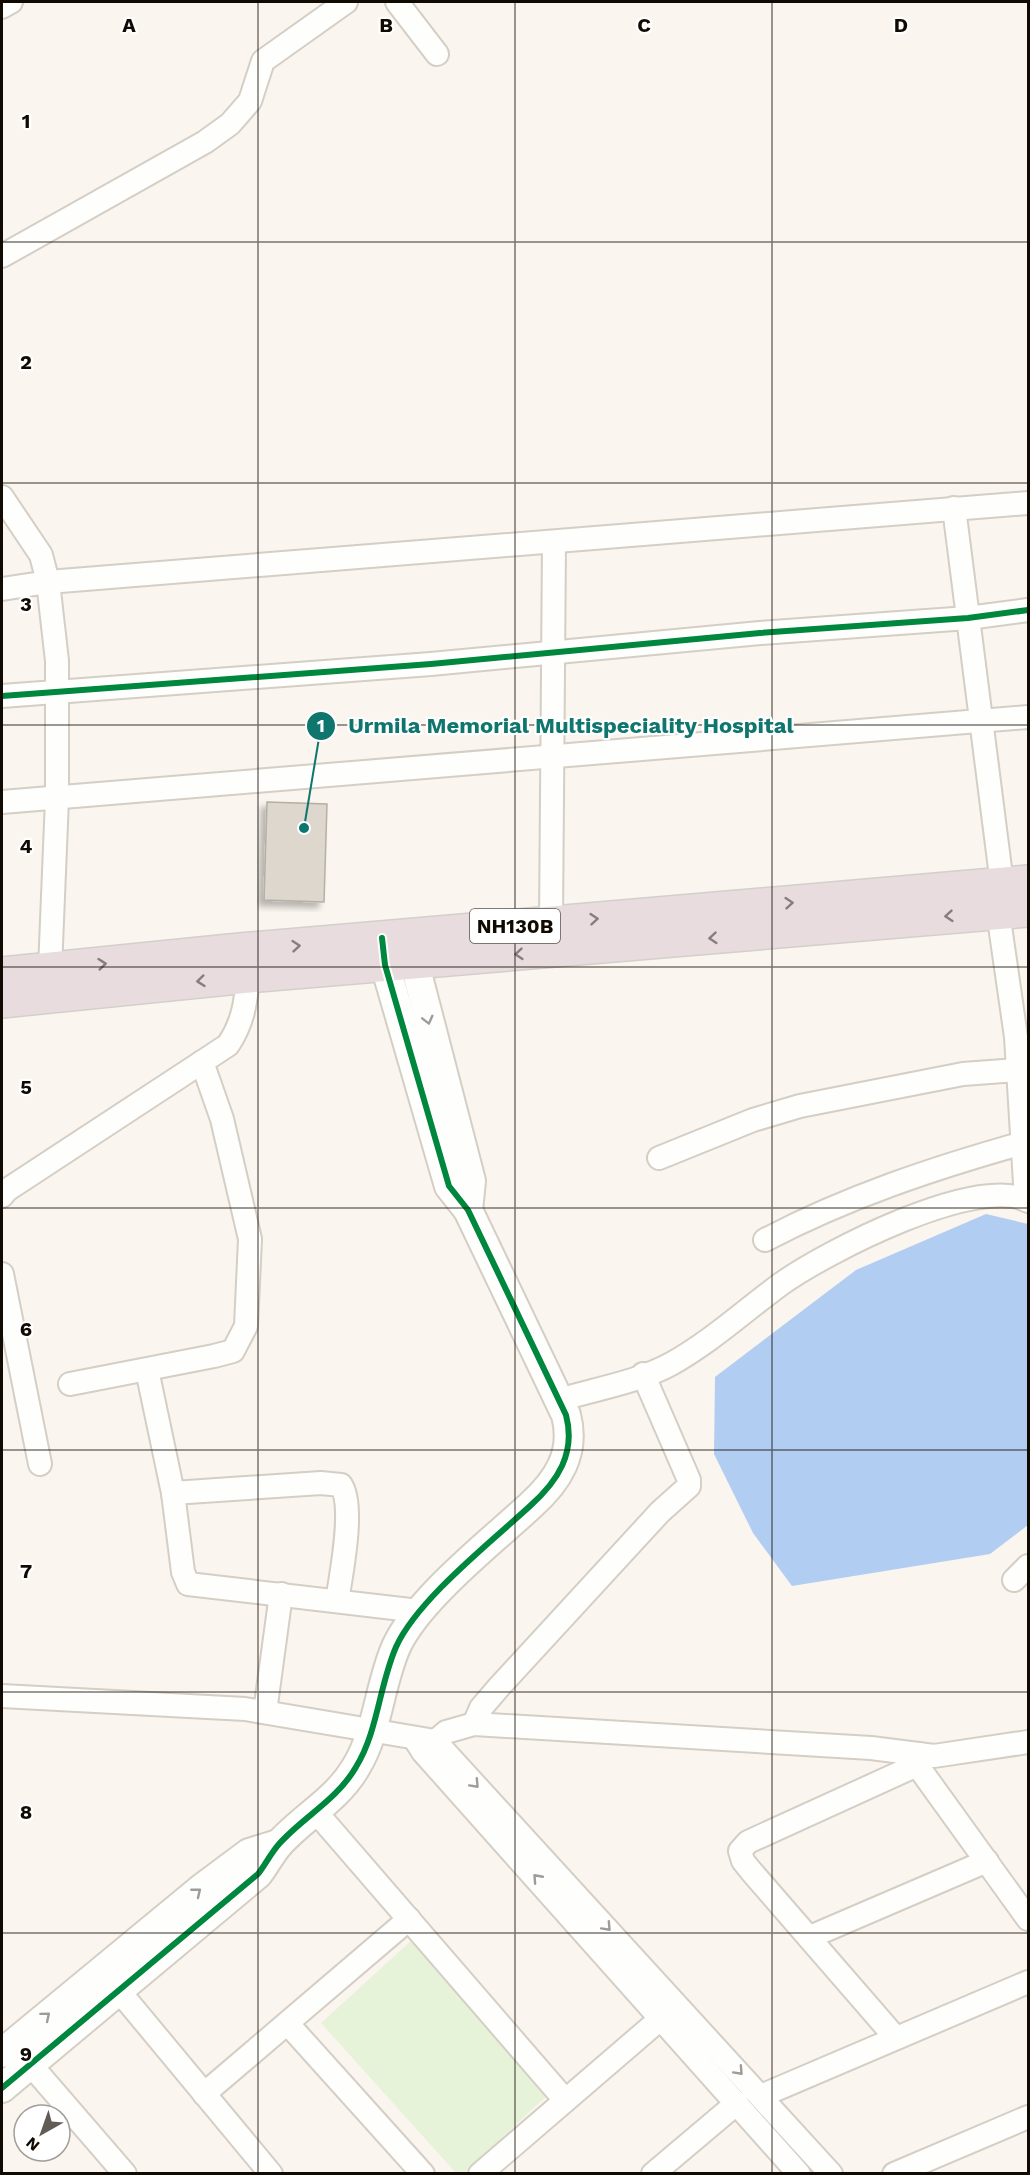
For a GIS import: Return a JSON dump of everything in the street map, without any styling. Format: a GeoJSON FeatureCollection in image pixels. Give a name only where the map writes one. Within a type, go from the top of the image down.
{"type":"FeatureCollection","features":[{"type":"Feature","properties":{"kind":"highway","name":"NH130B"},"geometry":{"type":"LineString","coordinates":[[2,1001],[248,976],[551,923],[1014,897]]}},
{"type":"Feature","properties":{"kind":"highway","name":"NH130B"},"geometry":{"type":"LineString","coordinates":[[2,974],[50,969],[397,951],[1014,897]]}},
{"type":"Feature","properties":{"kind":"street"},"geometry":{"type":"LineString","coordinates":[[2,7],[11,2]]}},
{"type":"Feature","properties":{"kind":"street"},"geometry":{"type":"LineString","coordinates":[[2,256],[206,142],[230,124],[250,101],[263,61],[346,2]]}},
{"type":"Feature","properties":{"kind":"street"},"geometry":{"type":"LineString","coordinates":[[397,2],[437,54]]}},
{"type":"Feature","properties":{"kind":"street"},"geometry":{"type":"LineString","coordinates":[[2,497],[41,555],[48,582],[59,693],[50,969]]}},
{"type":"Feature","properties":{"kind":"street"},"geometry":{"type":"LineString","coordinates":[[2,590],[48,582],[1029,503]]}},
{"type":"Feature","properties":{"kind":"street"},"geometry":{"type":"LineString","coordinates":[[559,1400],[668,1366],[697,1349],[781,1284],[845,1246],[947,1204],[983,1195],[1027,1200],[1022,1080],[1016,1037],[1014,897],[980,722],[954,508]]}},
{"type":"Feature","properties":{"kind":"street"},"geometry":{"type":"LineString","coordinates":[[551,923],[555,651],[554,543]]}},
{"type":"Feature","properties":{"kind":"street"},"geometry":{"type":"LineString","coordinates":[[2,696],[431,664],[555,651],[968,618],[1029,610]]}},
{"type":"Feature","properties":{"kind":"street"},"geometry":{"type":"LineString","coordinates":[[2,802],[1029,717]]}},
{"type":"Feature","properties":{"kind":"street"},"geometry":{"type":"LineString","coordinates":[[10,2067],[119,1991],[258,1874],[278,1844],[340,1790],[355,1769],[372,1729],[382,1682],[393,1654],[419,1611],[547,1491],[566,1458],[570,1431],[559,1400],[468,1210],[449,1186],[397,951]]}},
{"type":"Feature","properties":{"kind":"street"},"geometry":{"type":"LineString","coordinates":[[2,1196],[7,1190],[228,1045],[237,1032],[245,1011],[248,976]]}},
{"type":"Feature","properties":{"kind":"street"},"geometry":{"type":"LineString","coordinates":[[70,1384],[232,1351],[246,1326],[250,1239],[222,1119],[202,1062]]}},
{"type":"Feature","properties":{"kind":"street"},"geometry":{"type":"LineString","coordinates":[[659,1158],[753,1120],[800,1106],[963,1074],[1022,1080]]}},
{"type":"Feature","properties":{"kind":"street"},"geometry":{"type":"LineString","coordinates":[[765,1239],[858,1196],[957,1162],[1023,1143]]}},
{"type":"Feature","properties":{"kind":"street"},"geometry":{"type":"LineString","coordinates":[[2,1274],[40,1464]]}},
{"type":"Feature","properties":{"kind":"street"},"geometry":{"type":"LineString","coordinates":[[147,1370],[173,1493],[183,1572],[188,1584],[419,1611]]}},
{"type":"Feature","properties":{"kind":"street"},"geometry":{"type":"LineString","coordinates":[[474,1724],[481,1708],[499,1687],[660,1512],[689,1486],[643,1374]]}},
{"type":"Feature","properties":{"kind":"street"},"geometry":{"type":"LineString","coordinates":[[173,1493],[321,1483],[341,1485],[345,1495],[346,1533],[338,1600]]}},
{"type":"Feature","properties":{"kind":"street"},"geometry":{"type":"LineString","coordinates":[[265,1712],[281,1594]]}},
{"type":"Feature","properties":{"kind":"street"},"geometry":{"type":"LineString","coordinates":[[2,1696],[265,1712],[372,1729],[424,1743],[670,2011],[761,2096],[831,2174]]}},
{"type":"Feature","properties":{"kind":"street"},"geometry":{"type":"LineString","coordinates":[[424,1743],[456,1727],[474,1724],[871,1748],[918,1759],[987,1861],[1029,1918]]}},
{"type":"Feature","properties":{"kind":"street"},"geometry":{"type":"LineString","coordinates":[[895,2037],[743,1861],[741,1848],[918,1759],[1029,1742]]}},
{"type":"Feature","properties":{"kind":"street"},"geometry":{"type":"LineString","coordinates":[[316,1812],[566,2100]]}},
{"type":"Feature","properties":{"kind":"street"},"geometry":{"type":"LineString","coordinates":[[10,2067],[202,1887],[249,1853],[278,1844]]}},
{"type":"Feature","properties":{"kind":"street"},"geometry":{"type":"LineString","coordinates":[[810,1937],[987,1861]]}},
{"type":"Feature","properties":{"kind":"street"},"geometry":{"type":"LineString","coordinates":[[204,2094],[409,1919]]}},
{"type":"Feature","properties":{"kind":"street"},"geometry":{"type":"LineString","coordinates":[[761,2096],[895,2037],[1029,1982]]}},
{"type":"Feature","properties":{"kind":"street"},"geometry":{"type":"LineString","coordinates":[[119,1991],[268,2173]]}},
{"type":"Feature","properties":{"kind":"street"},"geometry":{"type":"LineString","coordinates":[[480,2174],[670,2011]]}},
{"type":"Feature","properties":{"kind":"street"},"geometry":{"type":"LineString","coordinates":[[670,2011],[737,2103],[799,2174]]}},
{"type":"Feature","properties":{"kind":"street"},"geometry":{"type":"LineString","coordinates":[[288,2024],[423,2174]]}},
{"type":"Feature","properties":{"kind":"street"},"geometry":{"type":"LineString","coordinates":[[10,2067],[115,2170]]}},
{"type":"Feature","properties":{"kind":"street"},"geometry":{"type":"LineString","coordinates":[[653,2174],[737,2103]]}},
{"type":"Feature","properties":{"kind":"street"},"geometry":{"type":"LineString","coordinates":[[894,2174],[1029,2117]]}},
{"type":"Feature","properties":{"kind":"green space"},"geometry":{"type":"Polygon","coordinates":[[[413,1939],[552,2091],[464,2173],[456,2173],[321,2023],[413,1939]]]}},
{"type":"Feature","properties":{"kind":"water"},"geometry":{"type":"Polygon","coordinates":[[[986,1214],[1028,1224],[1028,1525],[990,1554],[792,1586],[753,1533],[714,1454],[715,1377],[856,1270],[986,1214]]]}},
{"type":"Feature","properties":{"kind":"building"},"geometry":{"type":"Polygon","coordinates":[[[267,802],[327,804],[324,902],[264,900],[267,802]]]}},
{"type":"Feature","properties":{"kind":"cycle path"},"geometry":{"type":"LineString","coordinates":[[2,696],[431,664],[760,633],[968,618],[1028,610]]}},
{"type":"Feature","properties":{"kind":"cycle path"},"geometry":{"type":"LineString","coordinates":[[2,2088],[258,1874],[288,1834],[330,1799],[348,1779],[369,1739],[390,1662],[406,1629],[420,1610],[456,1572],[549,1487],[566,1454],[569,1442],[566,1415],[468,1210],[449,1186],[385,965],[382,938]]}},
{"type":"Feature","properties":{"kind":"place","name":"Urmila Memorial Multispeciality Hospital"},"geometry":{"type":"Point","coordinates":[304,828]}}]}
